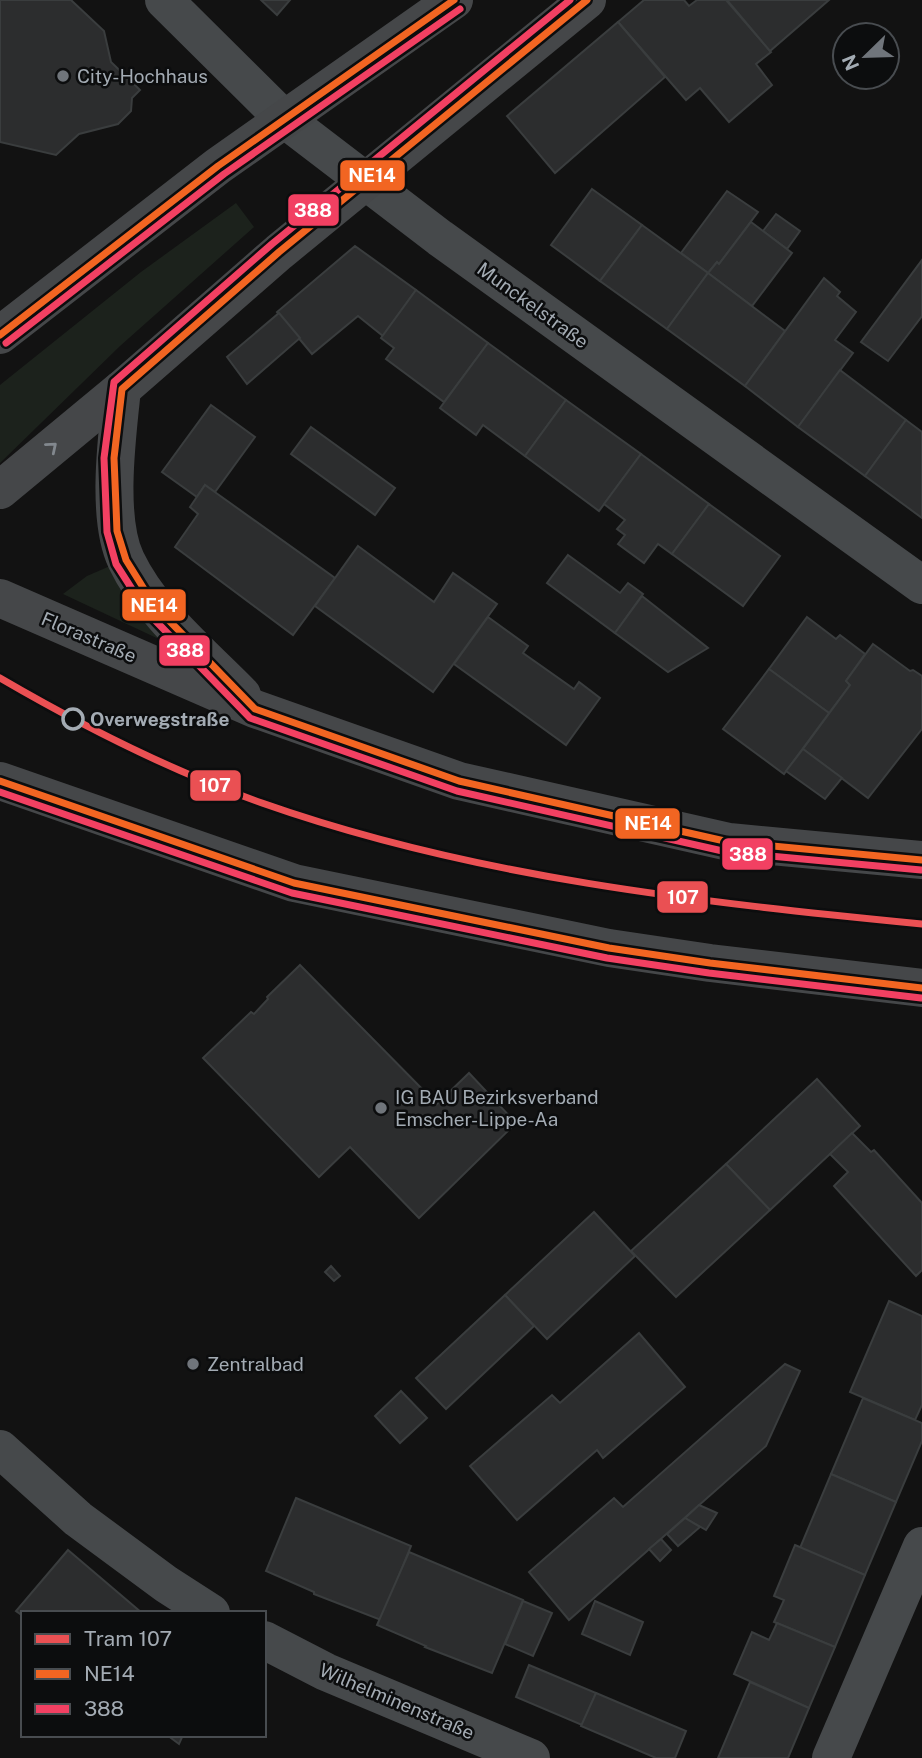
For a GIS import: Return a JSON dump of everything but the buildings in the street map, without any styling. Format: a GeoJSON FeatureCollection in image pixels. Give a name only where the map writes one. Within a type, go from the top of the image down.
{"type":"FeatureCollection","features":[{"type":"Feature","properties":{"kind":"main road"},"geometry":{"type":"LineString","coordinates":[[0,335],[283,118],[454,0]]}},
{"type":"Feature","properties":{"kind":"main road"},"geometry":{"type":"LineString","coordinates":[[0,490],[122,389],[279,252],[587,0]]}},
{"type":"Feature","properties":{"kind":"main road","name":"Florastraße"},"geometry":{"type":"LineString","coordinates":[[122,389],[114,458],[117,531],[126,560],[155,605],[255,709]]}},
{"type":"Feature","properties":{"kind":"main road","name":"Florastraße"},"geometry":{"type":"LineString","coordinates":[[0,598],[255,709],[459,781],[729,842],[922,860]]}},
{"type":"Feature","properties":{"kind":"main road"},"geometry":{"type":"LineString","coordinates":[[0,781],[294,883],[609,948],[922,988]]}},
{"type":"Feature","properties":{"kind":"street","name":"Munckelstraße"},"geometry":{"type":"LineString","coordinates":[[164,0],[283,118],[440,238],[922,585]]}},
{"type":"Feature","properties":{"kind":"street"},"geometry":{"type":"LineString","coordinates":[[0,1449],[78,1519],[166,1584],[208,1611]]}},
{"type":"Feature","properties":{"kind":"street"},"geometry":{"type":"LineString","coordinates":[[831,1758],[922,1546]]}},
{"type":"Feature","properties":{"kind":"street","name":"Wilhelminenstraße"},"geometry":{"type":"LineString","coordinates":[[266,1641],[326,1672],[531,1758]]}},
{"type":"Feature","properties":{"kind":"shaded area"},"geometry":{"type":"Polygon","coordinates":[[[236,203],[254,227],[120,346],[0,463],[0,385],[141,272],[236,203]]]}},
{"type":"Feature","properties":{"kind":"shaded area"},"geometry":{"type":"Polygon","coordinates":[[[110,566],[163,641],[63,594],[87,576],[110,566]]]}},
{"type":"Feature","properties":{"kind":"tram line","name":"107"},"geometry":{"type":"LineString","coordinates":[[0,678],[96,731],[161,762],[262,803],[342,829],[424,850],[588,883],[671,896],[922,924]]}},
{"type":"Feature","properties":{"kind":"transit line","name":"NE14"},"geometry":{"type":"LineString","coordinates":[[0,335],[218,166],[454,0]]}},
{"type":"Feature","properties":{"kind":"transit line","name":"388"},"geometry":{"type":"LineString","coordinates":[[570,0],[272,244],[114,382],[104,458],[107,532],[116,564],[146,611],[250,718],[457,791],[727,852],[921,870]]}},
{"type":"Feature","properties":{"kind":"transit line","name":"NE14"},"geometry":{"type":"LineString","coordinates":[[587,0],[279,252],[122,389],[114,458],[117,531],[126,560],[154,605],[255,709],[459,781],[729,842],[922,860]]}},
{"type":"Feature","properties":{"kind":"transit line","name":"388"},"geometry":{"type":"LineString","coordinates":[[6,343],[224,174],[460,9]]}},
{"type":"Feature","properties":{"kind":"transit line","name":"NE14"},"geometry":{"type":"LineString","coordinates":[[0,781],[294,883],[609,948],[922,988]]}},
{"type":"Feature","properties":{"kind":"transit line","name":"388"},"geometry":{"type":"LineString","coordinates":[[0,792],[292,893],[607,958],[921,998]]}},
{"type":"Feature","properties":{"kind":"place","name":"City-Hochhaus"},"geometry":{"type":"Point","coordinates":[63,76]}},
{"type":"Feature","properties":{"kind":"place","name":"Overwegstraße"},"geometry":{"type":"Point","coordinates":[73,719]}},
{"type":"Feature","properties":{"kind":"place","name":"IG BAU Bezirksverband Emscher-Lippe-Aa"},"geometry":{"type":"Point","coordinates":[381,1108]}},
{"type":"Feature","properties":{"kind":"place","name":"Zentralbad"},"geometry":{"type":"Point","coordinates":[193,1364]}}]}
